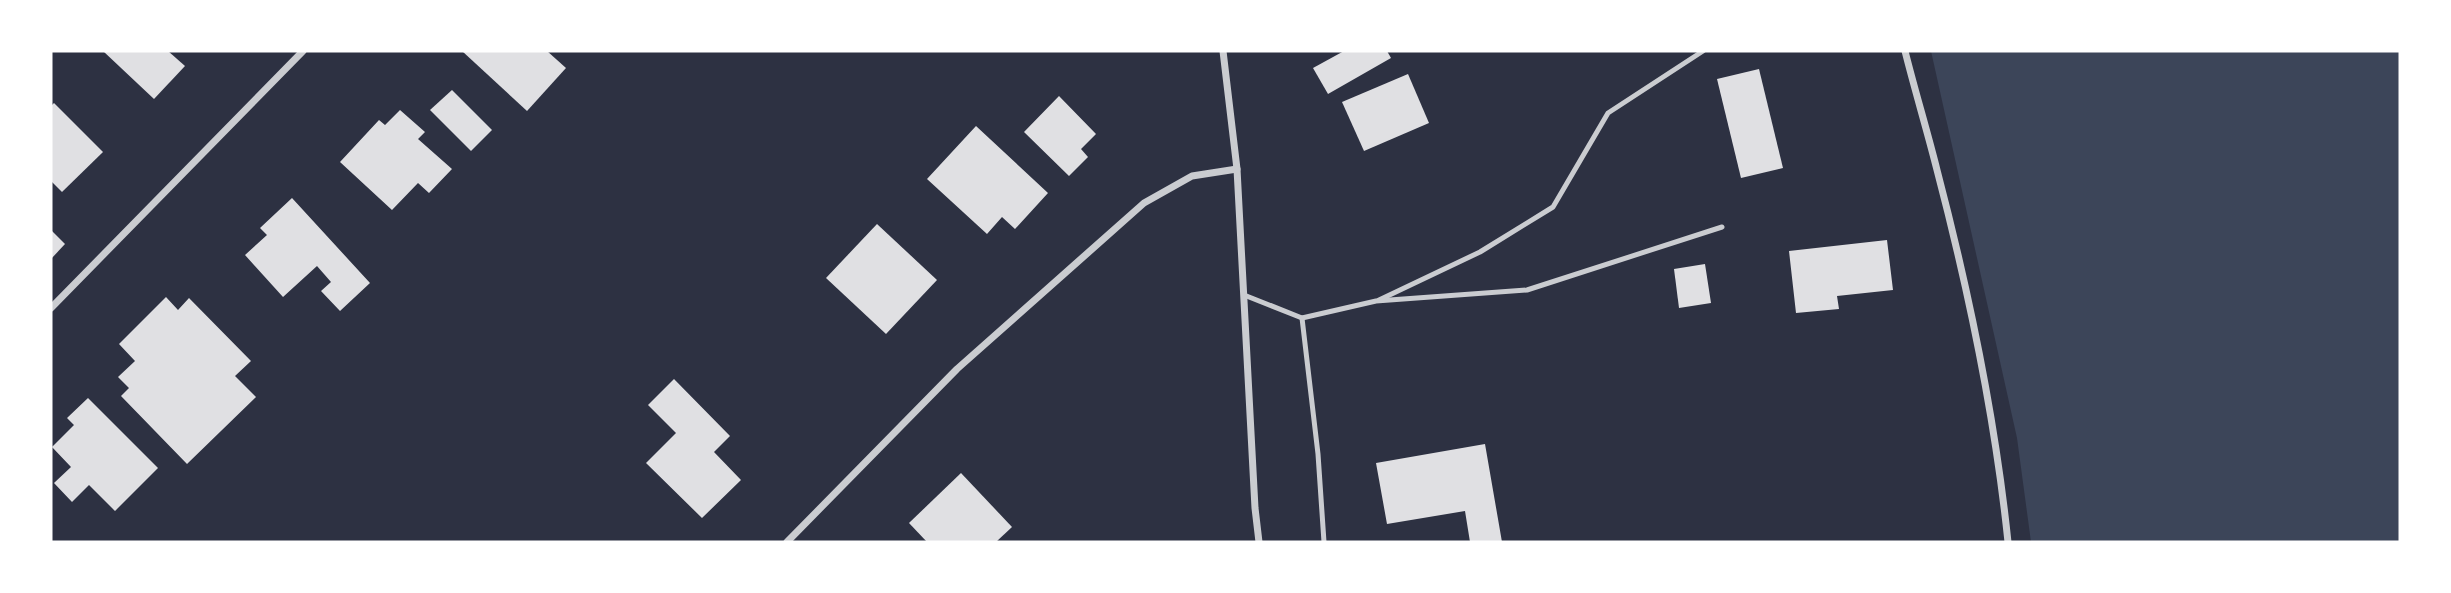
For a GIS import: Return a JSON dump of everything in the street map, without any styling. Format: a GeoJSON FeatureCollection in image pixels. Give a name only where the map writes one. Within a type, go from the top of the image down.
{"type":"FeatureCollection","features":[{"type":"Feature","properties":{"kind":"street"},"geometry":{"type":"LineString","coordinates":[[51,308],[303,51]]}},
{"type":"Feature","properties":{"kind":"street"},"geometry":{"type":"LineString","coordinates":[[1223,51],[1237,169],[1259,542]]}},
{"type":"Feature","properties":{"kind":"street"},"geometry":{"type":"LineString","coordinates":[[1905,51],[1938,171],[1969,311],[2000,467],[2008,542]]}},
{"type":"Feature","properties":{"kind":"street"},"geometry":{"type":"LineString","coordinates":[[787,542],[957,369],[1144,204],[1192,176],[1237,169]]}},
{"type":"Feature","properties":{"kind":"lane"},"geometry":{"type":"LineString","coordinates":[[1376,301],[1480,252],[1553,207],[1608,113],[1703,51]]}},
{"type":"Feature","properties":{"kind":"lane"},"geometry":{"type":"LineString","coordinates":[[1244,295],[1302,318],[1376,301],[1527,290],[1722,227]]}},
{"type":"Feature","properties":{"kind":"lane"},"geometry":{"type":"LineString","coordinates":[[1302,318],[1318,454],[1324,542]]}},
{"type":"Feature","properties":{"kind":"shaded area"},"geometry":{"type":"Polygon","coordinates":[[[1931,51],[2400,51],[2400,542],[2031,542],[2017,438],[1931,51]]]}},
{"type":"Feature","properties":{"kind":"building"},"geometry":{"type":"Polygon","coordinates":[[[103,51],[168,51],[185,66],[154,99],[103,51]]]}},
{"type":"Feature","properties":{"kind":"building"},"geometry":{"type":"Polygon","coordinates":[[[462,51],[547,51],[566,68],[527,111],[462,51]]]}},
{"type":"Feature","properties":{"kind":"building"},"geometry":{"type":"Polygon","coordinates":[[[1344,51],[1387,51],[1391,58],[1328,94],[1313,68],[1344,51]]]}},
{"type":"Feature","properties":{"kind":"building"},"geometry":{"type":"Polygon","coordinates":[[[1759,69],[1783,168],[1741,178],[1717,79],[1759,69]]]}},
{"type":"Feature","properties":{"kind":"building"},"geometry":{"type":"Polygon","coordinates":[[[1408,74],[1429,123],[1364,151],[1342,102],[1408,74]]]}},
{"type":"Feature","properties":{"kind":"building"},"geometry":{"type":"Polygon","coordinates":[[[452,90],[492,130],[471,151],[430,110],[452,90]]]}},
{"type":"Feature","properties":{"kind":"building"},"geometry":{"type":"Polygon","coordinates":[[[1059,96],[1096,134],[1081,149],[1088,157],[1069,176],[1024,132],[1059,96]]]}},
{"type":"Feature","properties":{"kind":"building"},"geometry":{"type":"Polygon","coordinates":[[[54,103],[103,152],[62,192],[51,181],[51,106],[54,103]]]}},
{"type":"Feature","properties":{"kind":"building"},"geometry":{"type":"Polygon","coordinates":[[[400,110],[425,132],[418,139],[452,169],[429,193],[418,183],[392,210],[340,162],[379,120],[385,125],[400,110]]]}},
{"type":"Feature","properties":{"kind":"building"},"geometry":{"type":"Polygon","coordinates":[[[976,126],[1048,193],[1015,229],[1002,217],[987,234],[927,179],[976,126]]]}},
{"type":"Feature","properties":{"kind":"building"},"geometry":{"type":"Polygon","coordinates":[[[292,198],[370,283],[340,311],[321,291],[331,282],[317,266],[283,297],[245,255],[267,235],[260,228],[292,198]]]}},
{"type":"Feature","properties":{"kind":"building"},"geometry":{"type":"Polygon","coordinates":[[[877,224],[937,280],[886,334],[826,278],[877,224]]]}},
{"type":"Feature","properties":{"kind":"building"},"geometry":{"type":"Polygon","coordinates":[[[51,230],[65,244],[51,259],[51,230]]]}},
{"type":"Feature","properties":{"kind":"building"},"geometry":{"type":"Polygon","coordinates":[[[1887,240],[1893,290],[1837,296],[1839,309],[1796,313],[1789,251],[1887,240]]]}},
{"type":"Feature","properties":{"kind":"building"},"geometry":{"type":"Polygon","coordinates":[[[1705,264],[1711,303],[1679,308],[1674,269],[1705,264]]]}},
{"type":"Feature","properties":{"kind":"building"},"geometry":{"type":"Polygon","coordinates":[[[166,297],[178,310],[189,298],[251,361],[235,376],[256,397],[187,464],[121,396],[129,388],[118,377],[135,361],[119,344],[166,297]]]}},
{"type":"Feature","properties":{"kind":"building"},"geometry":{"type":"Polygon","coordinates":[[[674,379],[730,436],[714,452],[741,480],[702,518],[646,463],[676,433],[648,405],[674,379]]]}},
{"type":"Feature","properties":{"kind":"building"},"geometry":{"type":"Polygon","coordinates":[[[88,398],[158,468],[115,511],[89,485],[72,502],[54,483],[71,467],[52,447],[74,425],[67,418],[88,398]]]}},
{"type":"Feature","properties":{"kind":"building"},"geometry":{"type":"Polygon","coordinates":[[[1485,444],[1502,542],[1470,542],[1465,511],[1387,524],[1376,463],[1485,444]]]}},
{"type":"Feature","properties":{"kind":"building"},"geometry":{"type":"Polygon","coordinates":[[[961,473],[1012,527],[996,542],[927,542],[909,523],[961,473]]]}}]}
